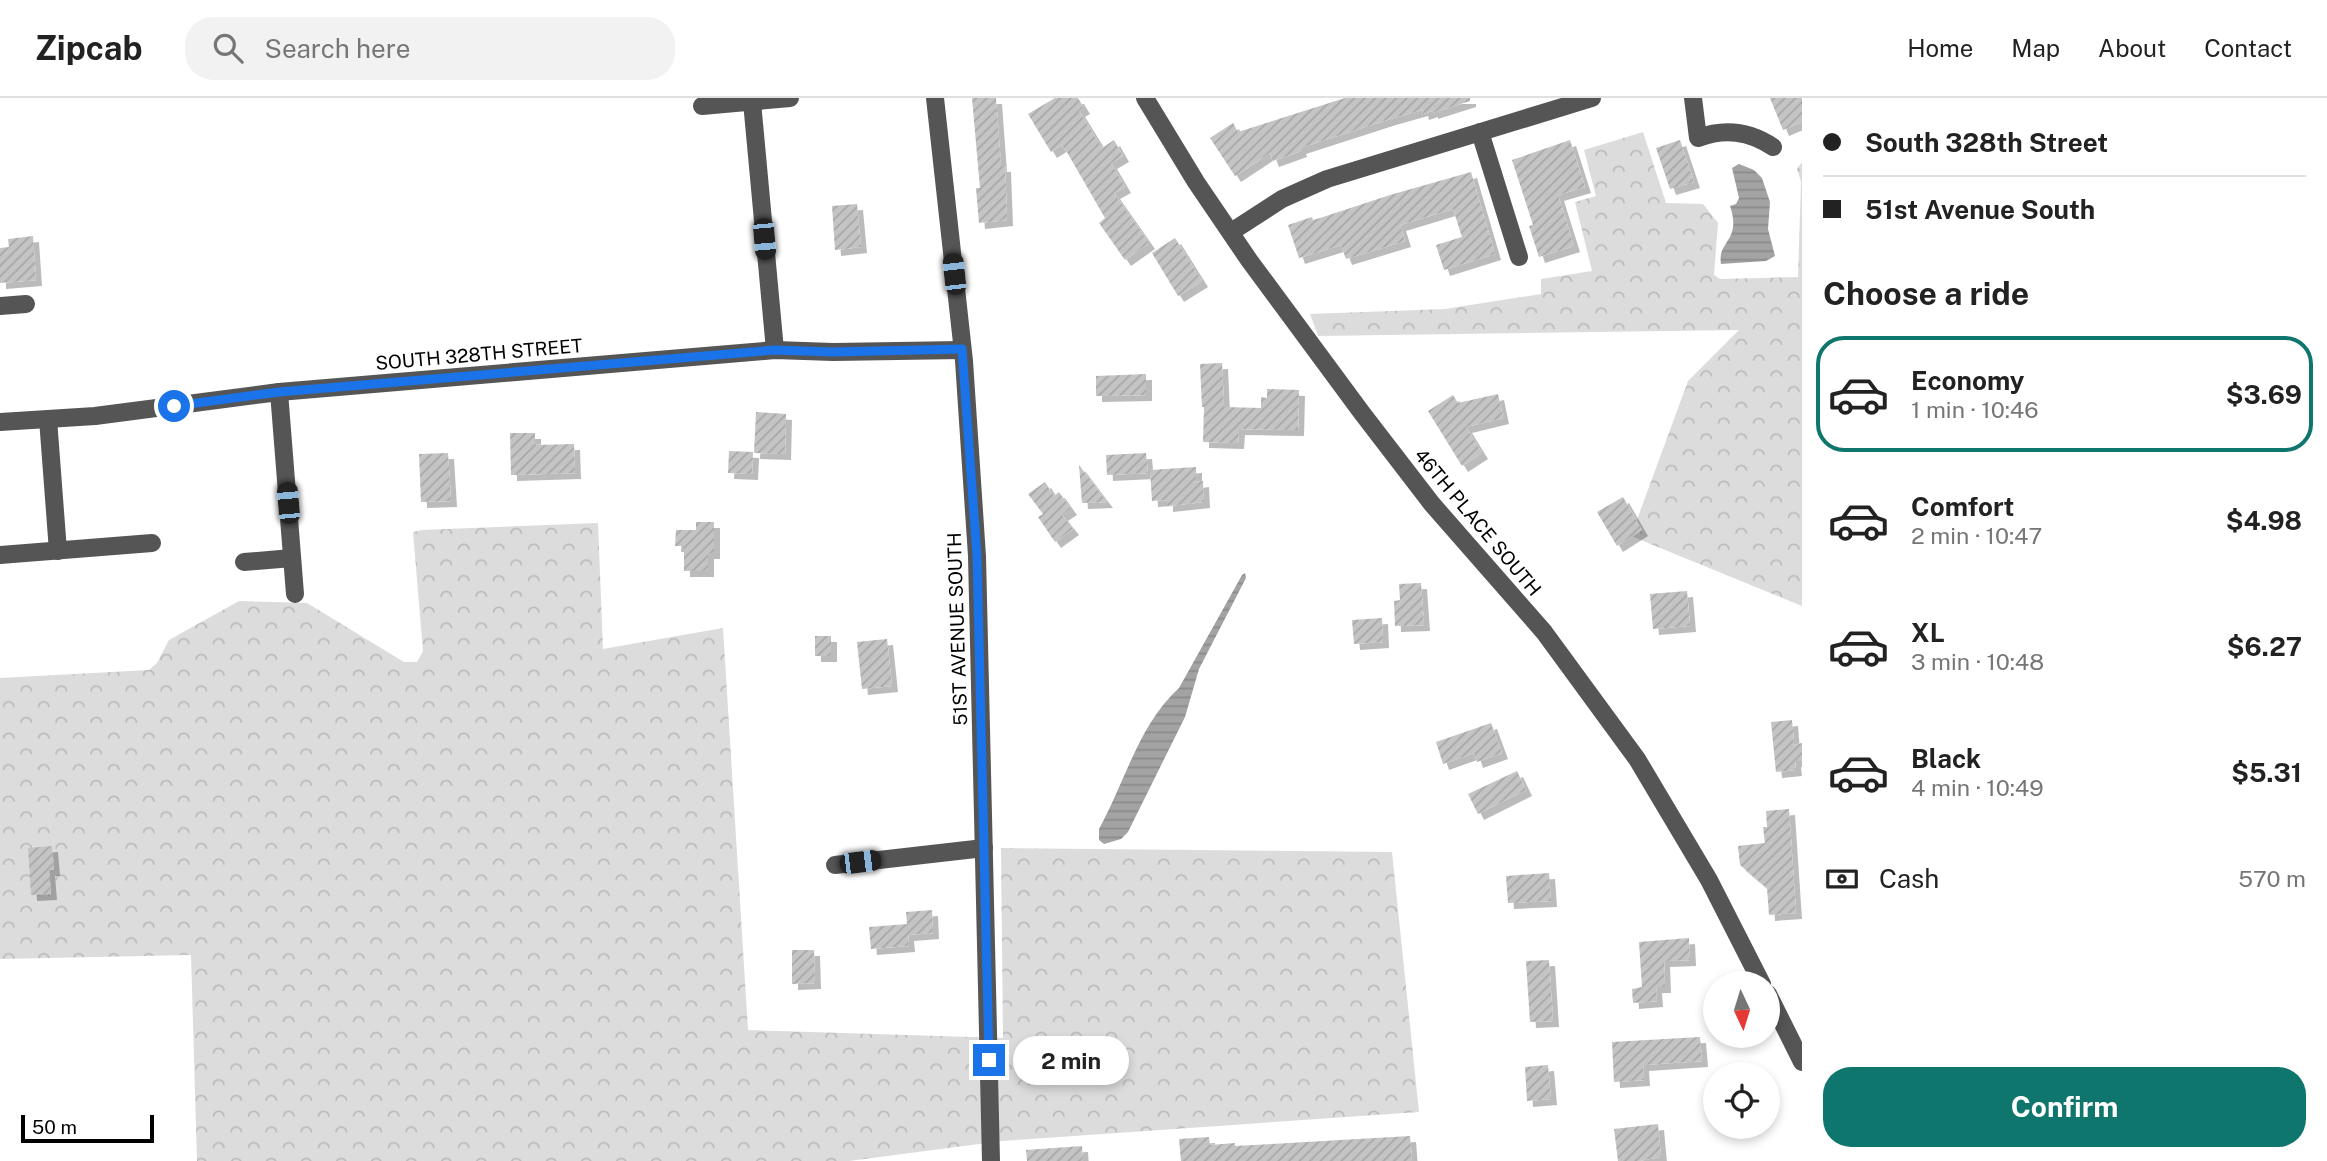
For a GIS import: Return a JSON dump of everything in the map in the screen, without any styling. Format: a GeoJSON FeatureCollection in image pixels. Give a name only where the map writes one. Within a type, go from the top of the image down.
{"type":"FeatureCollection","features":[{"type":"Feature","properties":{"kind":"street"},"geometry":{"type":"LineString","coordinates":[[702,106],[790,98]]}},
{"type":"Feature","properties":{"kind":"street","name":"51ST AVENUE SOUTH"},"geometry":{"type":"LineString","coordinates":[[935,98],[962,349],[977,556],[991,1161]]}},
{"type":"Feature","properties":{"kind":"street","name":"46TH PLACE SOUTH"},"geometry":{"type":"LineString","coordinates":[[1145,98],[1196,182],[1354,402],[1416,484],[1544,632],[1637,759],[1709,880],[1755,971]]}},
{"type":"Feature","properties":{"kind":"street"},"geometry":{"type":"LineString","coordinates":[[1231,232],[1264,209],[1304,188],[1592,98]]}},
{"type":"Feature","properties":{"kind":"street"},"geometry":{"type":"LineString","coordinates":[[1693,98],[1698,138],[1719,132],[1741,133],[1773,147]]}},
{"type":"Feature","properties":{"kind":"street"},"geometry":{"type":"LineString","coordinates":[[752,102],[775,350]]}},
{"type":"Feature","properties":{"kind":"street"},"geometry":{"type":"LineString","coordinates":[[1480,132],[1519,257]]}},
{"type":"Feature","properties":{"kind":"street"},"geometry":{"type":"LineString","coordinates":[[0,306],[26,304]]}},
{"type":"Feature","properties":{"kind":"street","name":"SOUTH 328TH STREET"},"geometry":{"type":"LineString","coordinates":[[0,422],[95,416],[279,392],[775,350],[832,352],[962,349]]}},
{"type":"Feature","properties":{"kind":"street"},"geometry":{"type":"LineString","coordinates":[[279,392],[295,594]]}},
{"type":"Feature","properties":{"kind":"street"},"geometry":{"type":"LineString","coordinates":[[48,419],[58,551]]}},
{"type":"Feature","properties":{"kind":"street"},"geometry":{"type":"LineString","coordinates":[[0,555],[152,543]]}},
{"type":"Feature","properties":{"kind":"street"},"geometry":{"type":"LineString","coordinates":[[244,562],[292,558]]}},
{"type":"Feature","properties":{"kind":"street"},"geometry":{"type":"LineString","coordinates":[[835,865],[984,848]]}},
{"type":"Feature","properties":{"kind":"street"},"geometry":{"type":"LineString","coordinates":[[1780,1018],[1802,1062]]}},
{"type":"Feature","properties":{"kind":"green space"},"geometry":{"type":"Polygon","coordinates":[[[1643,132],[1666,203],[1703,204],[1718,223],[1714,275],[1720,279],[1798,277],[1801,182],[1797,169],[1802,162],[1802,606],[1631,536],[1688,381],[1739,330],[1318,336],[1310,314],[1445,309],[1541,294],[1541,279],[1592,271],[1575,202],[1596,196],[1584,150],[1643,132]]]}},
{"type":"Feature","properties":{"kind":"green space"},"geometry":{"type":"Polygon","coordinates":[[[598,523],[603,649],[723,628],[748,1030],[1003,1038],[1001,848],[1392,852],[1419,1112],[1002,1141],[849,1161],[197,1161],[191,955],[0,959],[0,678],[149,670],[157,663],[169,640],[239,601],[307,603],[404,662],[417,662],[423,651],[413,532],[598,523]]]}},
{"type":"Feature","properties":{"kind":"shaded area"},"geometry":{"type":"Polygon","coordinates":[[[1739,164],[1754,170],[1762,178],[1770,202],[1768,229],[1775,256],[1766,261],[1721,264],[1722,250],[1733,227],[1730,206],[1736,204],[1739,198],[1732,168],[1739,164]]]}},
{"type":"Feature","properties":{"kind":"shaded area"},"geometry":{"type":"Polygon","coordinates":[[[1245,573],[1246,578],[1199,669],[1185,717],[1128,832],[1121,839],[1104,844],[1099,840],[1099,829],[1143,736],[1165,702],[1179,688],[1245,573]]]}},
{"type":"Feature","properties":{"kind":"building"},"geometry":{"type":"Polygon","coordinates":[[[972,98],[996,98],[1001,166],[1005,166],[1007,220],[979,223],[976,188],[980,188],[972,98]]]}},
{"type":"Feature","properties":{"kind":"building"},"geometry":{"type":"Polygon","coordinates":[[[1055,98],[1078,98],[1084,108],[1079,111],[1102,148],[1114,140],[1123,156],[1111,163],[1125,187],[1114,193],[1149,243],[1125,260],[1099,223],[1105,218],[1068,154],[1062,145],[1051,152],[1028,114],[1055,98]]]}},
{"type":"Feature","properties":{"kind":"building"},"geometry":{"type":"Polygon","coordinates":[[[1345,98],[1470,98],[1470,101],[1432,113],[1423,114],[1422,110],[1390,119],[1300,148],[1301,151],[1273,161],[1270,153],[1235,176],[1210,138],[1233,123],[1238,132],[1345,98]]]}},
{"type":"Feature","properties":{"kind":"building"},"geometry":{"type":"Polygon","coordinates":[[[1770,98],[1802,98],[1802,122],[1783,130],[1770,98]]]}},
{"type":"Feature","properties":{"kind":"building"},"geometry":{"type":"Polygon","coordinates":[[[1570,140],[1585,187],[1558,195],[1574,246],[1539,257],[1529,226],[1533,225],[1512,160],[1570,140]]]}},
{"type":"Feature","properties":{"kind":"building"},"geometry":{"type":"Polygon","coordinates":[[[1680,140],[1694,182],[1670,189],[1656,148],[1680,140]]]}},
{"type":"Feature","properties":{"kind":"building"},"geometry":{"type":"Polygon","coordinates":[[[1471,172],[1495,254],[1444,270],[1436,245],[1462,237],[1453,209],[1400,225],[1405,241],[1346,259],[1341,245],[1299,258],[1288,225],[1312,217],[1313,220],[1320,218],[1471,172]]]}},
{"type":"Feature","properties":{"kind":"building"},"geometry":{"type":"Polygon","coordinates":[[[857,204],[861,247],[835,250],[832,206],[857,204]]]}},
{"type":"Feature","properties":{"kind":"building"},"geometry":{"type":"Polygon","coordinates":[[[33,236],[36,280],[0,283],[0,248],[9,247],[8,239],[33,236]]]}},
{"type":"Feature","properties":{"kind":"building"},"geometry":{"type":"Polygon","coordinates":[[[1175,238],[1202,281],[1178,296],[1152,253],[1175,238]]]}},
{"type":"Feature","properties":{"kind":"building"},"geometry":{"type":"Polygon","coordinates":[[[1222,363],[1224,407],[1261,408],[1261,397],[1267,398],[1267,389],[1299,390],[1298,430],[1239,429],[1238,443],[1203,442],[1204,407],[1200,364],[1222,363]]]}},
{"type":"Feature","properties":{"kind":"building"},"geometry":{"type":"Polygon","coordinates":[[[1146,374],[1146,395],[1096,396],[1096,376],[1146,374]]]}},
{"type":"Feature","properties":{"kind":"building"},"geometry":{"type":"Polygon","coordinates":[[[1498,394],[1503,418],[1466,427],[1482,453],[1462,466],[1428,411],[1453,395],[1458,403],[1498,394]]]}},
{"type":"Feature","properties":{"kind":"building"},"geometry":{"type":"Polygon","coordinates":[[[756,412],[786,414],[785,454],[754,453],[756,412]]]}},
{"type":"Feature","properties":{"kind":"building"},"geometry":{"type":"Polygon","coordinates":[[[510,433],[535,433],[535,445],[574,444],[575,473],[511,475],[510,433]]]}},
{"type":"Feature","properties":{"kind":"building"},"geometry":{"type":"Polygon","coordinates":[[[729,451],[753,452],[752,474],[728,473],[729,451]]]}},
{"type":"Feature","properties":{"kind":"building"},"geometry":{"type":"Polygon","coordinates":[[[448,453],[451,501],[421,502],[419,454],[448,453]]]}},
{"type":"Feature","properties":{"kind":"building"},"geometry":{"type":"Polygon","coordinates":[[[1146,453],[1148,473],[1107,475],[1106,455],[1146,453]]]}},
{"type":"Feature","properties":{"kind":"building"},"geometry":{"type":"Polygon","coordinates":[[[1079,465],[1107,502],[1082,503],[1079,465]]]}},
{"type":"Feature","properties":{"kind":"building"},"geometry":{"type":"Polygon","coordinates":[[[1196,467],[1196,482],[1203,481],[1204,502],[1167,506],[1167,500],[1152,501],[1150,470],[1196,467]]]}},
{"type":"Feature","properties":{"kind":"building"},"geometry":{"type":"Polygon","coordinates":[[[1045,482],[1054,496],[1059,492],[1071,509],[1062,515],[1073,529],[1055,542],[1038,517],[1043,514],[1028,494],[1045,482]]]}},
{"type":"Feature","properties":{"kind":"building"},"geometry":{"type":"Polygon","coordinates":[[[1623,497],[1642,530],[1617,546],[1597,512],[1623,497]]]}},
{"type":"Feature","properties":{"kind":"building"},"geometry":{"type":"Polygon","coordinates":[[[696,522],[714,522],[714,553],[708,553],[708,571],[684,571],[684,546],[675,546],[676,530],[696,530],[696,522]]]}},
{"type":"Feature","properties":{"kind":"building"},"geometry":{"type":"Polygon","coordinates":[[[1421,583],[1424,625],[1395,626],[1394,601],[1400,600],[1399,584],[1421,583]]]}},
{"type":"Feature","properties":{"kind":"building"},"geometry":{"type":"Polygon","coordinates":[[[1687,591],[1690,626],[1653,629],[1650,594],[1687,591]]]}},
{"type":"Feature","properties":{"kind":"building"},"geometry":{"type":"Polygon","coordinates":[[[1382,618],[1383,642],[1354,644],[1352,620],[1382,618]]]}},
{"type":"Feature","properties":{"kind":"building"},"geometry":{"type":"Polygon","coordinates":[[[815,636],[831,636],[831,656],[815,656],[815,636]]]}},
{"type":"Feature","properties":{"kind":"building"},"geometry":{"type":"Polygon","coordinates":[[[887,639],[892,686],[862,689],[857,642],[887,639]]]}},
{"type":"Feature","properties":{"kind":"building"},"geometry":{"type":"Polygon","coordinates":[[[1792,720],[1794,745],[1802,743],[1802,761],[1795,761],[1796,770],[1776,772],[1771,722],[1792,720]]]}},
{"type":"Feature","properties":{"kind":"building"},"geometry":{"type":"Polygon","coordinates":[[[1491,723],[1502,753],[1477,762],[1474,753],[1443,764],[1436,742],[1491,723]]]}},
{"type":"Feature","properties":{"kind":"building"},"geometry":{"type":"Polygon","coordinates":[[[1517,771],[1526,790],[1478,814],[1468,794],[1517,771]]]}},
{"type":"Feature","properties":{"kind":"building"},"geometry":{"type":"Polygon","coordinates":[[[1789,809],[1796,913],[1769,915],[1767,888],[1740,865],[1738,846],[1765,843],[1763,827],[1767,827],[1766,811],[1789,809]]]}},
{"type":"Feature","properties":{"kind":"building"},"geometry":{"type":"Polygon","coordinates":[[[52,846],[54,870],[49,870],[51,894],[31,895],[28,848],[52,846]]]}},
{"type":"Feature","properties":{"kind":"building"},"geometry":{"type":"Polygon","coordinates":[[[1549,873],[1551,901],[1508,903],[1506,876],[1549,873]]]}},
{"type":"Feature","properties":{"kind":"building"},"geometry":{"type":"Polygon","coordinates":[[[932,910],[933,933],[908,935],[909,946],[871,949],[869,927],[907,924],[906,912],[932,910]]]}},
{"type":"Feature","properties":{"kind":"building"},"geometry":{"type":"Polygon","coordinates":[[[1689,938],[1690,960],[1664,961],[1665,987],[1656,987],[1657,1001],[1633,1003],[1632,989],[1642,987],[1639,942],[1689,938]]]}},
{"type":"Feature","properties":{"kind":"building"},"geometry":{"type":"Polygon","coordinates":[[[792,950],[814,950],[815,983],[792,984],[792,950]]]}},
{"type":"Feature","properties":{"kind":"building"},"geometry":{"type":"Polygon","coordinates":[[[1549,960],[1553,1021],[1530,1022],[1526,961],[1549,960]]]}},
{"type":"Feature","properties":{"kind":"building"},"geometry":{"type":"Polygon","coordinates":[[[1700,1037],[1702,1061],[1643,1065],[1644,1080],[1614,1082],[1612,1042],[1700,1037]]]}},
{"type":"Feature","properties":{"kind":"building"},"geometry":{"type":"Polygon","coordinates":[[[1548,1065],[1551,1099],[1527,1101],[1525,1067],[1548,1065]]]}},
{"type":"Feature","properties":{"kind":"building"},"geometry":{"type":"Polygon","coordinates":[[[1658,1124],[1661,1157],[1618,1161],[1614,1129],[1658,1124]]]}},
{"type":"Feature","properties":{"kind":"building"},"geometry":{"type":"Polygon","coordinates":[[[1410,1136],[1412,1161],[1181,1161],[1179,1139],[1209,1137],[1210,1145],[1235,1143],[1235,1146],[1410,1136]]]}},
{"type":"Feature","properties":{"kind":"building"},"geometry":{"type":"Polygon","coordinates":[[[1082,1146],[1083,1161],[1027,1161],[1026,1150],[1082,1146]]]}},
{"type":"Feature","properties":{"kind":"route"},"geometry":{"type":"LineString","coordinates":[[174,406],[279,392],[775,350],[832,352],[962,349],[977,556],[989,1060]]}}]}
